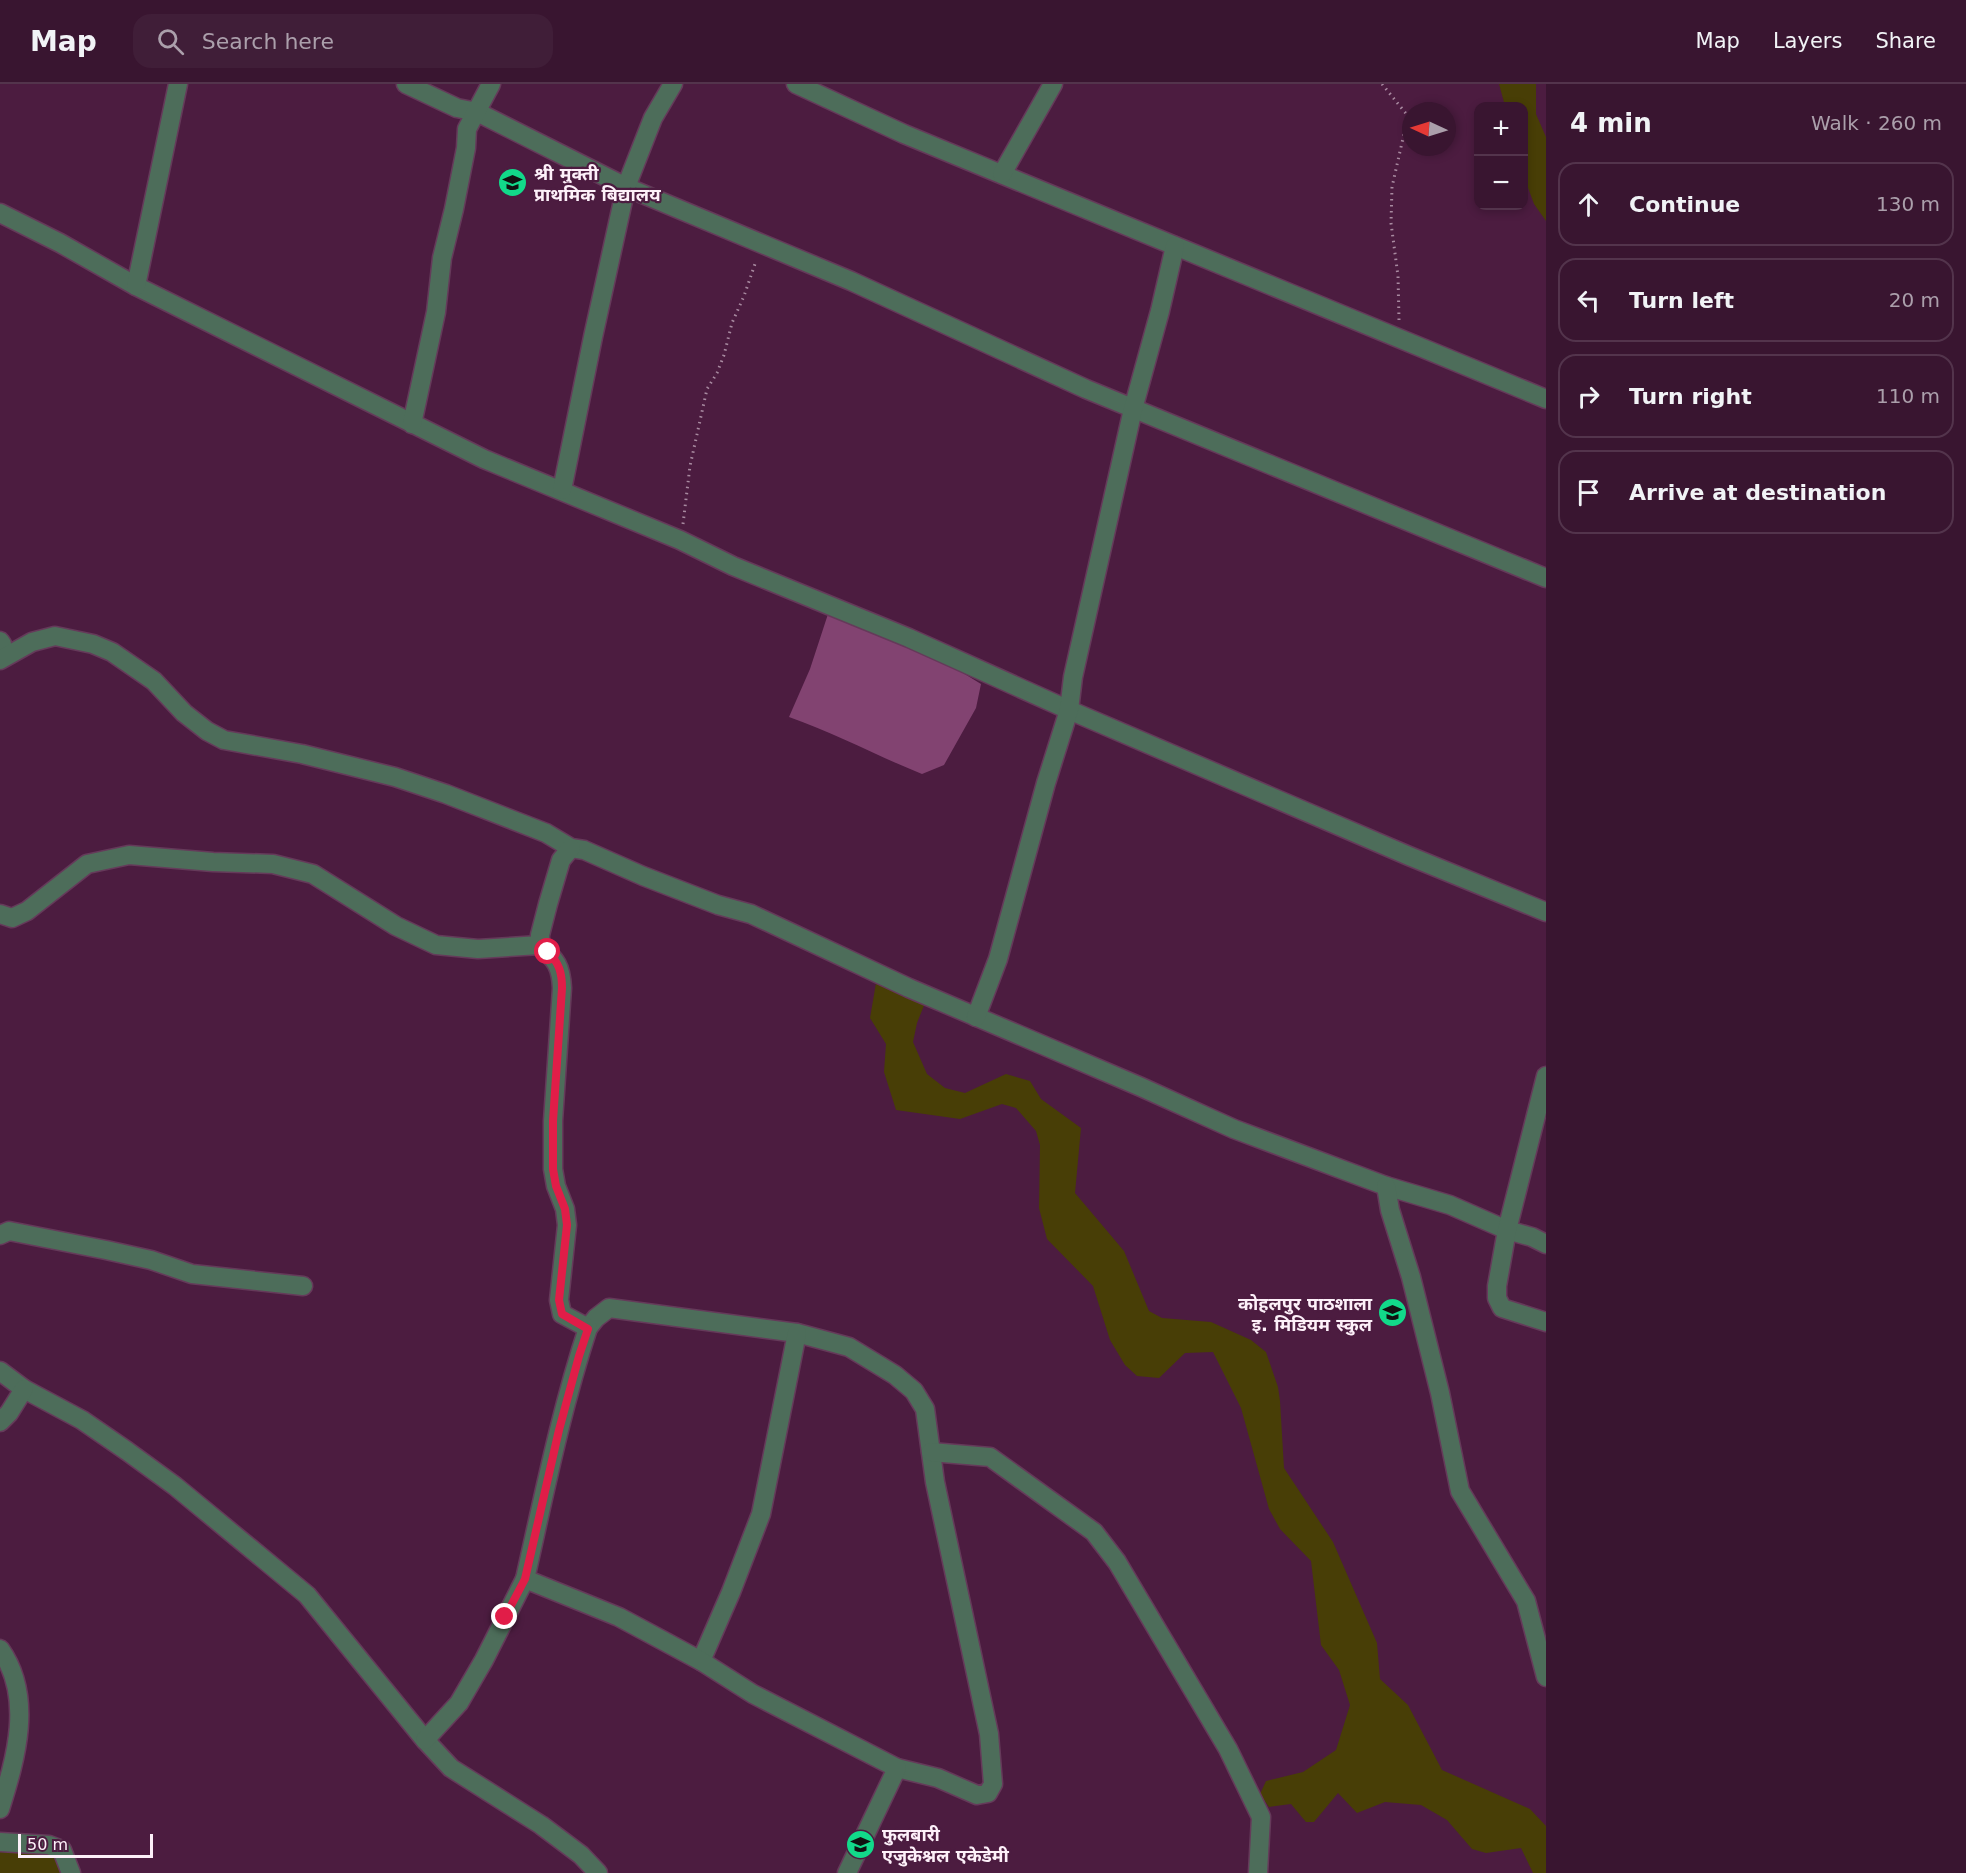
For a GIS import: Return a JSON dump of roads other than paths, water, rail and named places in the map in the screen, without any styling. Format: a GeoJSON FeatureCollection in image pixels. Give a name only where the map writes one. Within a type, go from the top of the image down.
{"type":"FeatureCollection","features":[{"type":"Feature","properties":{"kind":"street"},"geometry":{"type":"LineString","coordinates":[[136,286],[178,84]]}},
{"type":"Feature","properties":{"kind":"street"},"geometry":{"type":"LineString","coordinates":[[406,84],[457,108],[477,112],[626,187],[851,281],[950,328],[1133,409],[1546,578]]}},
{"type":"Feature","properties":{"kind":"street"},"geometry":{"type":"LineString","coordinates":[[412,424],[436,312],[442,258],[466,148],[467,129],[491,84]]}},
{"type":"Feature","properties":{"kind":"street"},"geometry":{"type":"LineString","coordinates":[[562,490],[592,337],[626,187],[653,118],[673,84]]}},
{"type":"Feature","properties":{"kind":"street"},"geometry":{"type":"LineString","coordinates":[[796,84],[904,134],[1546,399]]}},
{"type":"Feature","properties":{"kind":"street"},"geometry":{"type":"LineString","coordinates":[[1002,174],[1053,84]]}},
{"type":"Feature","properties":{"kind":"street"},"geometry":{"type":"LineString","coordinates":[[0,213],[60,243],[136,286],[484,459],[680,540],[733,566],[909,638],[1409,856],[1546,912]]}},
{"type":"Feature","properties":{"kind":"street"},"geometry":{"type":"LineString","coordinates":[[976,1017],[998,958],[1046,783],[1070,710],[1073,676],[1133,409],[1175,246]]}},
{"type":"Feature","properties":{"kind":"street"},"geometry":{"type":"LineString","coordinates":[[0,660],[32,642],[54,636],[93,644],[112,652],[154,681],[184,713],[207,731],[224,740],[302,754],[395,777],[446,794],[546,833],[571,848],[584,850],[718,905],[751,914],[909,988],[1234,1128],[1386,1186],[1450,1205],[1546,1244]]}},
{"type":"Feature","properties":{"kind":"street"},"geometry":{"type":"LineString","coordinates":[[0,641],[2,644],[0,647]]}},
{"type":"Feature","properties":{"kind":"street"},"geometry":{"type":"LineString","coordinates":[[540,945],[540,935],[561,860],[571,848]]}},
{"type":"Feature","properties":{"kind":"street"},"geometry":{"type":"LineString","coordinates":[[0,914],[12,918],[27,911],[87,864],[129,855],[273,864],[313,874],[396,926],[436,945],[478,949],[540,945],[556,960],[562,972],[553,1121],[553,1169],[556,1186],[565,1209],[567,1225],[559,1300],[562,1314],[588,1329]]}},
{"type":"Feature","properties":{"kind":"street"},"geometry":{"type":"LineString","coordinates":[[1546,1076],[1507,1230],[1497,1286],[1497,1298],[1502,1308],[1546,1322]]}},
{"type":"Feature","properties":{"kind":"street"},"geometry":{"type":"LineString","coordinates":[[1386,1186],[1390,1210],[1411,1277],[1440,1393],[1460,1491],[1526,1601],[1546,1677]]}},
{"type":"Feature","properties":{"kind":"street"},"geometry":{"type":"LineString","coordinates":[[0,1234],[9,1232],[106,1250],[151,1260],[192,1274],[303,1286]]}},
{"type":"Feature","properties":{"kind":"street"},"geometry":{"type":"LineString","coordinates":[[425,1740],[459,1703],[525,1579],[559,1430],[579,1356],[588,1329],[596,1318],[609,1308],[797,1333],[849,1347],[895,1375],[914,1391],[925,1409],[930,1452],[948,1546],[989,1734],[993,1784],[988,1793],[977,1795],[938,1778],[897,1768],[753,1694],[701,1661],[619,1617],[525,1579]]}},
{"type":"Feature","properties":{"kind":"street"},"geometry":{"type":"LineString","coordinates":[[701,1661],[731,1592],[760,1514],[797,1333]]}},
{"type":"Feature","properties":{"kind":"street"},"geometry":{"type":"LineString","coordinates":[[0,1371],[24,1389],[82,1420],[176,1486],[307,1595],[425,1740],[451,1768],[541,1825],[581,1855],[598,1873]]}},
{"type":"Feature","properties":{"kind":"street"},"geometry":{"type":"LineString","coordinates":[[0,1422],[9,1413],[24,1389]]}},
{"type":"Feature","properties":{"kind":"street"},"geometry":{"type":"LineString","coordinates":[[930,1452],[990,1457],[1094,1532],[1117,1562],[1228,1749],[1261,1816],[1258,1873]]}},
{"type":"Feature","properties":{"kind":"street"},"geometry":{"type":"LineString","coordinates":[[0,1649],[7,1659],[15,1681],[19,1726],[17,1749],[0,1809]]}},
{"type":"Feature","properties":{"kind":"street"},"geometry":{"type":"LineString","coordinates":[[847,1873],[897,1768]]}},
{"type":"Feature","properties":{"kind":"street"},"geometry":{"type":"LineString","coordinates":[[0,1842],[49,1845],[62,1850],[71,1873]]}},
{"type":"Feature","properties":{"kind":"place","name":"श्री मुक्ती प्राथमिक बिद्यालय"},"geometry":{"type":"Point","coordinates":[513,183]}},
{"type":"Feature","properties":{"kind":"place","name":"कोहलपुर पाठशाला इ. मिडियम स्कुल"},"geometry":{"type":"Point","coordinates":[1393,1313]}},
{"type":"Feature","properties":{"kind":"place","name":"फुलबारी एजुकेश्नल एकेडेमी"},"geometry":{"type":"Point","coordinates":[861,1844]}}]}
